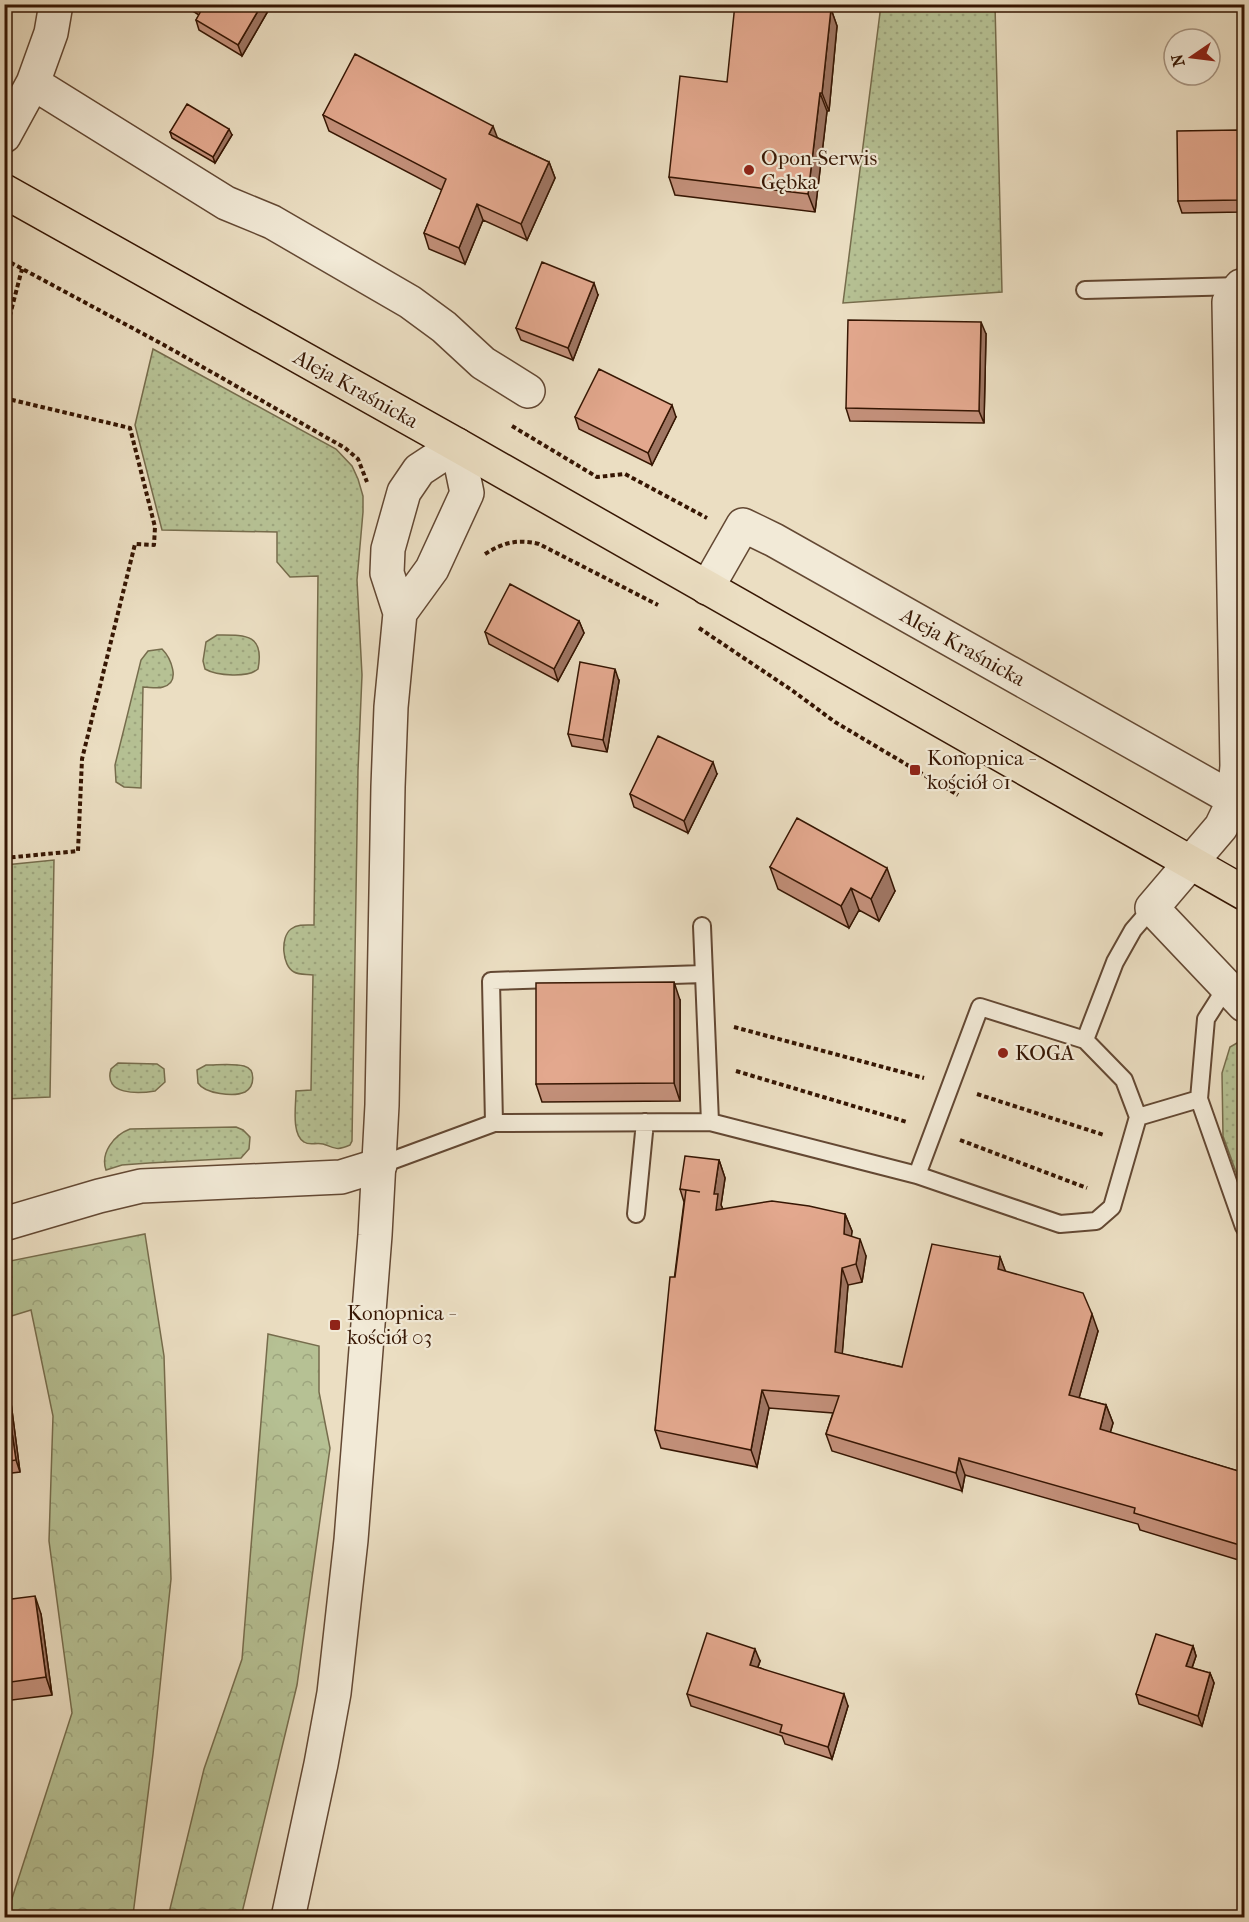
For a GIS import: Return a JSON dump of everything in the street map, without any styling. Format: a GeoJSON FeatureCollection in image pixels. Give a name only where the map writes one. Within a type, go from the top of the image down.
{"type":"FeatureCollection","features":[{"type":"Feature","properties":{"kind":"main road","name":"Aleja Kraśnicka"},"geometry":{"type":"LineString","coordinates":[[4,191],[457,445],[1245,893]]}},
{"type":"Feature","properties":{"kind":"street"},"geometry":{"type":"LineString","coordinates":[[4,136],[33,83],[51,33],[56,4]]}},
{"type":"Feature","properties":{"kind":"street"},"geometry":{"type":"LineString","coordinates":[[33,83],[226,203],[273,222],[410,302],[444,327],[483,363],[528,391]]}},
{"type":"Feature","properties":{"kind":"street"},"geometry":{"type":"LineString","coordinates":[[1236,996],[1152,908],[1239,803],[1229,302],[1243,286]]}},
{"type":"Feature","properties":{"kind":"street"},"geometry":{"type":"LineString","coordinates":[[288,1917],[334,1693],[352,1528],[380,1165],[388,787],[391,707],[400,613],[387,573],[388,549],[404,492],[419,470],[457,445],[467,493],[432,569],[400,613]]}},
{"type":"Feature","properties":{"kind":"street","name":"Aleja Kraśnicka"},"geometry":{"type":"LineString","coordinates":[[707,588],[743,525],[774,540],[1239,803]]}},
{"type":"Feature","properties":{"kind":"street"},"geometry":{"type":"LineString","coordinates":[[4,1224],[141,1186],[341,1177],[380,1165]]}},
{"type":"Feature","properties":{"kind":"lane"},"geometry":{"type":"LineString","coordinates":[[1085,290],[1243,286]]}},
{"type":"Feature","properties":{"kind":"lane"},"geometry":{"type":"LineString","coordinates":[[1084,1040],[1115,962],[1133,930],[1152,908]]}},
{"type":"Feature","properties":{"kind":"lane"},"geometry":{"type":"LineString","coordinates":[[702,926],[710,1122]]}},
{"type":"Feature","properties":{"kind":"lane"},"geometry":{"type":"LineString","coordinates":[[494,1123],[491,981],[703,974]]}},
{"type":"Feature","properties":{"kind":"lane"},"geometry":{"type":"LineString","coordinates":[[1236,996],[1206,1019],[1199,1099],[1245,1227]]}},
{"type":"Feature","properties":{"kind":"lane"},"geometry":{"type":"LineString","coordinates":[[380,1165],[494,1123],[710,1122],[917,1175],[1060,1224],[1096,1221],[1112,1207],[1137,1117],[1124,1080],[1084,1040],[980,1007],[917,1175]]}},
{"type":"Feature","properties":{"kind":"lane"},"geometry":{"type":"LineString","coordinates":[[1137,1117],[1199,1099]]}},
{"type":"Feature","properties":{"kind":"lane"},"geometry":{"type":"LineString","coordinates":[[636,1214],[645,1122]]}},
{"type":"Feature","properties":{"kind":"path"},"geometry":{"type":"LineString","coordinates":[[4,259],[164,345],[345,448],[358,459],[368,488]]}},
{"type":"Feature","properties":{"kind":"path"},"geometry":{"type":"LineString","coordinates":[[4,338],[22,269]]}},
{"type":"Feature","properties":{"kind":"path"},"geometry":{"type":"LineString","coordinates":[[4,398],[130,428],[155,527],[154,545],[135,544],[82,759],[78,851],[4,858]]}},
{"type":"Feature","properties":{"kind":"path"},"geometry":{"type":"LineString","coordinates":[[485,554],[513,541],[539,544],[667,610]]}},
{"type":"Feature","properties":{"kind":"path"},"geometry":{"type":"LineString","coordinates":[[696,627],[793,691],[835,722],[958,795]]}},
{"type":"Feature","properties":{"kind":"path"},"geometry":{"type":"LineString","coordinates":[[705,1019],[950,1085],[1130,1144]]}},
{"type":"Feature","properties":{"kind":"path"},"geometry":{"type":"LineString","coordinates":[[707,1067],[740,1072],[934,1130],[1115,1198]]}},
{"type":"Feature","properties":{"kind":"green space"},"geometry":{"type":"Polygon","coordinates":[[[881,5],[995,5],[1002,292],[843,303],[881,5]]]}},
{"type":"Feature","properties":{"kind":"green space"},"geometry":{"type":"Polygon","coordinates":[[[153,349],[336,449],[352,466],[363,496],[357,580],[362,675],[358,770],[352,1141],[350,1145],[342,1148],[306,1143],[297,1133],[296,1091],[311,1090],[313,975],[298,974],[290,969],[284,951],[285,938],[291,929],[314,925],[318,576],[290,577],[277,562],[277,532],[162,530],[135,425],[153,349]]]}},
{"type":"Feature","properties":{"kind":"green space"},"geometry":{"type":"Polygon","coordinates":[[[217,635],[244,636],[255,642],[259,657],[258,669],[247,674],[232,675],[205,669],[203,661],[206,642],[217,635]]]}},
{"type":"Feature","properties":{"kind":"green space"},"geometry":{"type":"Polygon","coordinates":[[[162,649],[173,669],[172,680],[161,688],[143,687],[141,788],[124,787],[116,782],[115,765],[141,660],[148,651],[162,649]]]}},
{"type":"Feature","properties":{"kind":"green space"},"geometry":{"type":"Polygon","coordinates":[[[54,860],[50,1097],[5,1099],[5,865],[54,860]]]}},
{"type":"Feature","properties":{"kind":"green space"},"geometry":{"type":"Polygon","coordinates":[[[1237,1043],[1244,1048],[1244,1194],[1223,1136],[1222,1073],[1230,1047],[1237,1043]]]}},
{"type":"Feature","properties":{"kind":"green space"},"geometry":{"type":"Polygon","coordinates":[[[118,1063],[157,1064],[164,1069],[165,1082],[155,1091],[124,1091],[112,1084],[110,1078],[111,1069],[118,1063]]]}},
{"type":"Feature","properties":{"kind":"green space"},"geometry":{"type":"Polygon","coordinates":[[[206,1065],[244,1066],[251,1070],[253,1078],[251,1086],[240,1094],[220,1094],[207,1090],[198,1083],[197,1070],[206,1065]]]}},
{"type":"Feature","properties":{"kind":"green space"},"geometry":{"type":"Polygon","coordinates":[[[236,1127],[250,1137],[249,1149],[241,1158],[122,1165],[106,1170],[105,1157],[110,1145],[130,1129],[236,1127]]]}},
{"type":"Feature","properties":{"kind":"green space"},"geometry":{"type":"Polygon","coordinates":[[[145,1234],[164,1356],[171,1579],[133,1915],[132,1918],[6,1917],[72,1713],[49,1541],[53,1416],[31,1310],[5,1318],[5,1262],[145,1234]]]}},
{"type":"Feature","properties":{"kind":"green space"},"geometry":{"type":"Polygon","coordinates":[[[268,1334],[319,1346],[319,1392],[330,1448],[297,1685],[241,1917],[168,1917],[204,1769],[242,1659],[268,1334]]]}},
{"type":"Feature","properties":{"kind":"building"},"geometry":{"type":"Polygon","coordinates":[[[195,4],[262,4],[238,45],[196,20],[202,9],[195,4]]]}},
{"type":"Feature","properties":{"kind":"building"},"geometry":{"type":"Polygon","coordinates":[[[735,4],[791,4],[831,9],[808,194],[669,177],[680,76],[727,82],[735,4]]]}},
{"type":"Feature","properties":{"kind":"building"},"geometry":{"type":"Polygon","coordinates":[[[355,54],[493,126],[489,134],[549,162],[521,224],[477,204],[459,248],[424,233],[446,179],[323,115],[355,54]]]}},
{"type":"Feature","properties":{"kind":"building"},"geometry":{"type":"Polygon","coordinates":[[[187,104],[229,129],[213,157],[170,132],[187,104]]]}},
{"type":"Feature","properties":{"kind":"building"},"geometry":{"type":"Polygon","coordinates":[[[1238,130],[1239,200],[1178,201],[1177,131],[1238,130]]]}},
{"type":"Feature","properties":{"kind":"building"},"geometry":{"type":"Polygon","coordinates":[[[542,262],[594,283],[568,348],[516,328],[542,262]]]}},
{"type":"Feature","properties":{"kind":"building"},"geometry":{"type":"Polygon","coordinates":[[[848,320],[981,322],[979,411],[846,408],[848,320]]]}},
{"type":"Feature","properties":{"kind":"building"},"geometry":{"type":"Polygon","coordinates":[[[599,369],[672,405],[648,453],[575,417],[599,369]]]}},
{"type":"Feature","properties":{"kind":"building"},"geometry":{"type":"Polygon","coordinates":[[[510,584],[579,621],[554,669],[485,632],[510,584]]]}},
{"type":"Feature","properties":{"kind":"building"},"geometry":{"type":"Polygon","coordinates":[[[580,662],[615,669],[603,740],[568,734],[580,662]]]}},
{"type":"Feature","properties":{"kind":"building"},"geometry":{"type":"Polygon","coordinates":[[[658,736],[713,762],[684,821],[630,794],[658,736]]]}},
{"type":"Feature","properties":{"kind":"building"},"geometry":{"type":"Polygon","coordinates":[[[797,818],[887,868],[871,899],[851,888],[841,906],[770,867],[797,818]]]}},
{"type":"Feature","properties":{"kind":"building"},"geometry":{"type":"Polygon","coordinates":[[[674,982],[674,1083],[536,1084],[536,983],[674,982]]]}},
{"type":"Feature","properties":{"kind":"building"},"geometry":{"type":"Polygon","coordinates":[[[685,1156],[719,1160],[714,1194],[718,1194],[716,1210],[772,1201],[845,1214],[844,1234],[860,1239],[856,1264],[842,1268],[835,1352],[902,1367],[932,1244],[1000,1257],[998,1269],[1083,1293],[1092,1314],[1069,1395],[1106,1405],[1100,1429],[1245,1473],[1245,1541],[1243,1546],[1134,1513],[1135,1508],[959,1458],[956,1473],[826,1434],[839,1396],[762,1390],[751,1450],[655,1430],[670,1277],[675,1277],[686,1190],[700,1192],[680,1189],[685,1156]]]}},
{"type":"Feature","properties":{"kind":"building"},"geometry":{"type":"Polygon","coordinates":[[[4,1391],[6,1391],[16,1460],[4,1462],[4,1391]]]}},
{"type":"Feature","properties":{"kind":"building"},"geometry":{"type":"Polygon","coordinates":[[[35,1596],[46,1677],[4,1683],[4,1600],[35,1596]]]}},
{"type":"Feature","properties":{"kind":"building"},"geometry":{"type":"Polygon","coordinates":[[[707,1633],[755,1649],[750,1665],[844,1694],[828,1747],[780,1732],[782,1725],[687,1694],[707,1633]]]}},
{"type":"Feature","properties":{"kind":"building"},"geometry":{"type":"Polygon","coordinates":[[[1156,1634],[1193,1646],[1186,1666],[1210,1673],[1198,1716],[1136,1694],[1156,1634]]]}},
{"type":"Feature","properties":{"kind":"place","name":"Opon-Serwis Gębka"},"geometry":{"type":"Point","coordinates":[749,170]}},
{"type":"Feature","properties":{"kind":"place","name":"Konopnica - kościół 01"},"geometry":{"type":"Point","coordinates":[915,770]}},
{"type":"Feature","properties":{"kind":"place","name":"KOGA"},"geometry":{"type":"Point","coordinates":[1003,1053]}},
{"type":"Feature","properties":{"kind":"place","name":"Konopnica - kościół 03"},"geometry":{"type":"Point","coordinates":[335,1325]}}]}
